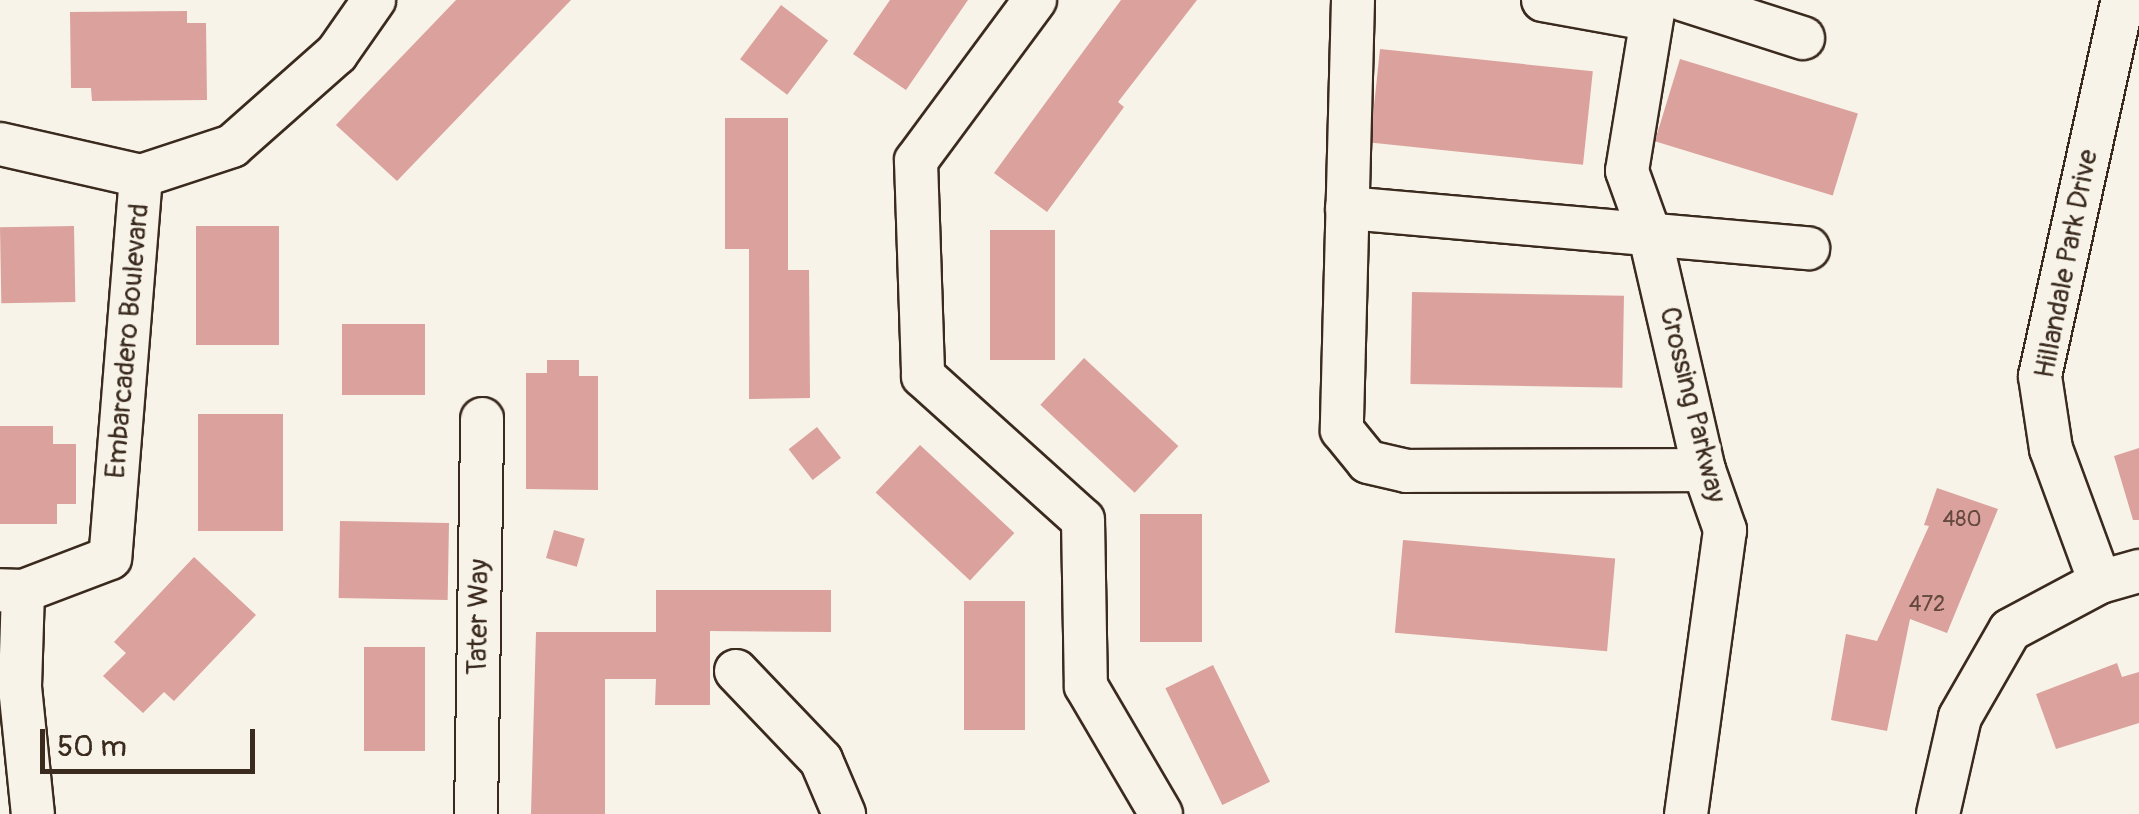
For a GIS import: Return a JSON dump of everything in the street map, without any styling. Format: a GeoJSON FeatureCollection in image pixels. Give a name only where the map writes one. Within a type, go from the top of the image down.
{"type":"FeatureCollection","features":[{"type":"Feature","properties":{"kind":"street"},"geometry":{"type":"LineString","coordinates":[[141,176],[232,146],[336,53],[374,0]]}},
{"type":"Feature","properties":{"kind":"street"},"geometry":{"type":"LineString","coordinates":[[1035,0],[916,161],[923,376],[1083,520],[1086,686],[1160,814]]}},
{"type":"Feature","properties":{"kind":"street"},"geometry":{"type":"LineString","coordinates":[[1353,0],[1342,430],[1368,462],[1407,470],[1704,470]]}},
{"type":"Feature","properties":{"kind":"street"},"geometry":{"type":"LineString","coordinates":[[1543,0],[1662,6],[1803,38]]}},
{"type":"Feature","properties":{"kind":"street","name":"Hillandale Park Drive"},"geometry":{"type":"LineString","coordinates":[[1938,814],[1960,717],[2010,630],[2119,577],[2051,449],[2040,376],[2123,0]]}},
{"type":"Feature","properties":{"kind":"street","name":"Crossing Parkway"},"geometry":{"type":"LineString","coordinates":[[1662,6],[1627,171],[1649,232],[1704,470],[1725,530],[1686,814]]}},
{"type":"Feature","properties":{"kind":"street","name":"Embarcadero Boulevard"},"geometry":{"type":"LineString","coordinates":[[0,144],[141,176],[110,558],[12,591],[33,814]]}},
{"type":"Feature","properties":{"kind":"street"},"geometry":{"type":"LineString","coordinates":[[1347,208],[1808,248]]}},
{"type":"Feature","properties":{"kind":"street","name":"Tater Way"},"geometry":{"type":"LineString","coordinates":[[476,814],[482,419]]}},
{"type":"Feature","properties":{"kind":"street"},"geometry":{"type":"LineString","coordinates":[[736,670],[821,760],[844,814]]}},
{"type":"Feature","properties":{"kind":"building"},"geometry":{"type":"Polygon","coordinates":[[[456,0],[571,0],[397,181],[336,125],[456,0]]]}},
{"type":"Feature","properties":{"kind":"building"},"geometry":{"type":"Polygon","coordinates":[[[890,0],[968,0],[906,90],[853,54],[890,0]]]}},
{"type":"Feature","properties":{"kind":"building"},"geometry":{"type":"Polygon","coordinates":[[[1121,0],[1197,0],[1118,102],[1124,107],[1047,212],[994,173],[1121,0]]]}},
{"type":"Feature","properties":{"kind":"building"},"geometry":{"type":"Polygon","coordinates":[[[781,5],[828,41],[787,95],[740,59],[781,5]]]}},
{"type":"Feature","properties":{"kind":"building"},"geometry":{"type":"Polygon","coordinates":[[[187,11],[187,23],[206,23],[207,100],[92,101],[91,88],[71,88],[70,12],[187,11]]]}},
{"type":"Feature","properties":{"kind":"building"},"geometry":{"type":"Polygon","coordinates":[[[1380,49],[1593,71],[1583,165],[1370,142],[1380,49]]]}},
{"type":"Feature","properties":{"kind":"building"},"geometry":{"type":"Polygon","coordinates":[[[1680,59],[1858,113],[1833,196],[1655,141],[1680,59]]]}},
{"type":"Feature","properties":{"kind":"building"},"geometry":{"type":"Polygon","coordinates":[[[725,118],[788,118],[788,270],[809,270],[810,398],[749,399],[749,249],[725,249],[725,118]]]}},
{"type":"Feature","properties":{"kind":"building"},"geometry":{"type":"Polygon","coordinates":[[[74,226],[75,302],[1,303],[0,227],[74,226]]]}},
{"type":"Feature","properties":{"kind":"building"},"geometry":{"type":"Polygon","coordinates":[[[196,226],[279,226],[279,345],[196,345],[196,226]]]}},
{"type":"Feature","properties":{"kind":"building"},"geometry":{"type":"Polygon","coordinates":[[[990,230],[1055,230],[1055,360],[990,360],[990,230]]]}},
{"type":"Feature","properties":{"kind":"building"},"geometry":{"type":"Polygon","coordinates":[[[1412,292],[1624,296],[1622,388],[1410,384],[1412,292]]]}},
{"type":"Feature","properties":{"kind":"building"},"geometry":{"type":"Polygon","coordinates":[[[342,324],[425,324],[425,395],[342,395],[342,324]]]}},
{"type":"Feature","properties":{"kind":"building"},"geometry":{"type":"Polygon","coordinates":[[[1084,358],[1178,446],[1135,493],[1040,405],[1084,358]]]}},
{"type":"Feature","properties":{"kind":"building"},"geometry":{"type":"Polygon","coordinates":[[[547,360],[579,360],[579,376],[598,376],[598,490],[526,489],[526,373],[547,373],[547,360]]]}},
{"type":"Feature","properties":{"kind":"building"},"geometry":{"type":"Polygon","coordinates":[[[198,414],[283,414],[283,531],[198,531],[198,414]]]}},
{"type":"Feature","properties":{"kind":"building"},"geometry":{"type":"Polygon","coordinates":[[[0,426],[53,426],[53,444],[76,444],[76,504],[57,504],[57,524],[0,524],[0,426]]]}},
{"type":"Feature","properties":{"kind":"building"},"geometry":{"type":"Polygon","coordinates":[[[817,427],[841,458],[813,480],[789,449],[817,427]]]}},
{"type":"Feature","properties":{"kind":"building"},"geometry":{"type":"Polygon","coordinates":[[[920,445],[1014,533],[970,581],[876,493],[920,445]]]}},
{"type":"Feature","properties":{"kind":"building"},"geometry":{"type":"Polygon","coordinates":[[[2139,448],[2139,520],[2133,520],[2114,456],[2139,448]]]}},
{"type":"Feature","properties":{"kind":"building"},"geometry":{"type":"Polygon","coordinates":[[[1937,488],[1998,509],[1947,633],[1910,619],[1887,731],[1831,720],[1846,634],[1877,641],[1929,526],[1924,525],[1937,488]]]}},
{"type":"Feature","properties":{"kind":"building"},"geometry":{"type":"Polygon","coordinates":[[[1140,514],[1202,514],[1202,642],[1140,642],[1140,514]]]}},
{"type":"Feature","properties":{"kind":"building"},"geometry":{"type":"Polygon","coordinates":[[[340,521],[449,523],[448,600],[339,598],[340,521]]]}},
{"type":"Feature","properties":{"kind":"building"},"geometry":{"type":"Polygon","coordinates":[[[554,530],[585,539],[577,567],[546,558],[554,530]]]}},
{"type":"Feature","properties":{"kind":"building"},"geometry":{"type":"Polygon","coordinates":[[[1403,540],[1615,559],[1607,651],[1395,633],[1403,540]]]}},
{"type":"Feature","properties":{"kind":"building"},"geometry":{"type":"Polygon","coordinates":[[[194,557],[256,615],[174,701],[164,692],[143,713],[103,676],[126,653],[114,642],[194,557]]]}},
{"type":"Feature","properties":{"kind":"building"},"geometry":{"type":"Polygon","coordinates":[[[656,590],[831,590],[831,632],[710,631],[710,705],[655,705],[656,679],[605,679],[605,814],[531,814],[536,632],[656,632],[656,590]]]}},
{"type":"Feature","properties":{"kind":"building"},"geometry":{"type":"Polygon","coordinates":[[[964,601],[1025,601],[1025,730],[964,730],[964,601]]]}},
{"type":"Feature","properties":{"kind":"building"},"geometry":{"type":"Polygon","coordinates":[[[364,647],[425,647],[425,751],[364,751],[364,647]]]}},
{"type":"Feature","properties":{"kind":"building"},"geometry":{"type":"Polygon","coordinates":[[[2117,663],[2122,677],[2139,672],[2139,723],[2056,749],[2036,694],[2117,663]]]}},
{"type":"Feature","properties":{"kind":"building"},"geometry":{"type":"Polygon","coordinates":[[[1213,665],[1270,782],[1222,805],[1165,688],[1213,665]]]}}]}
